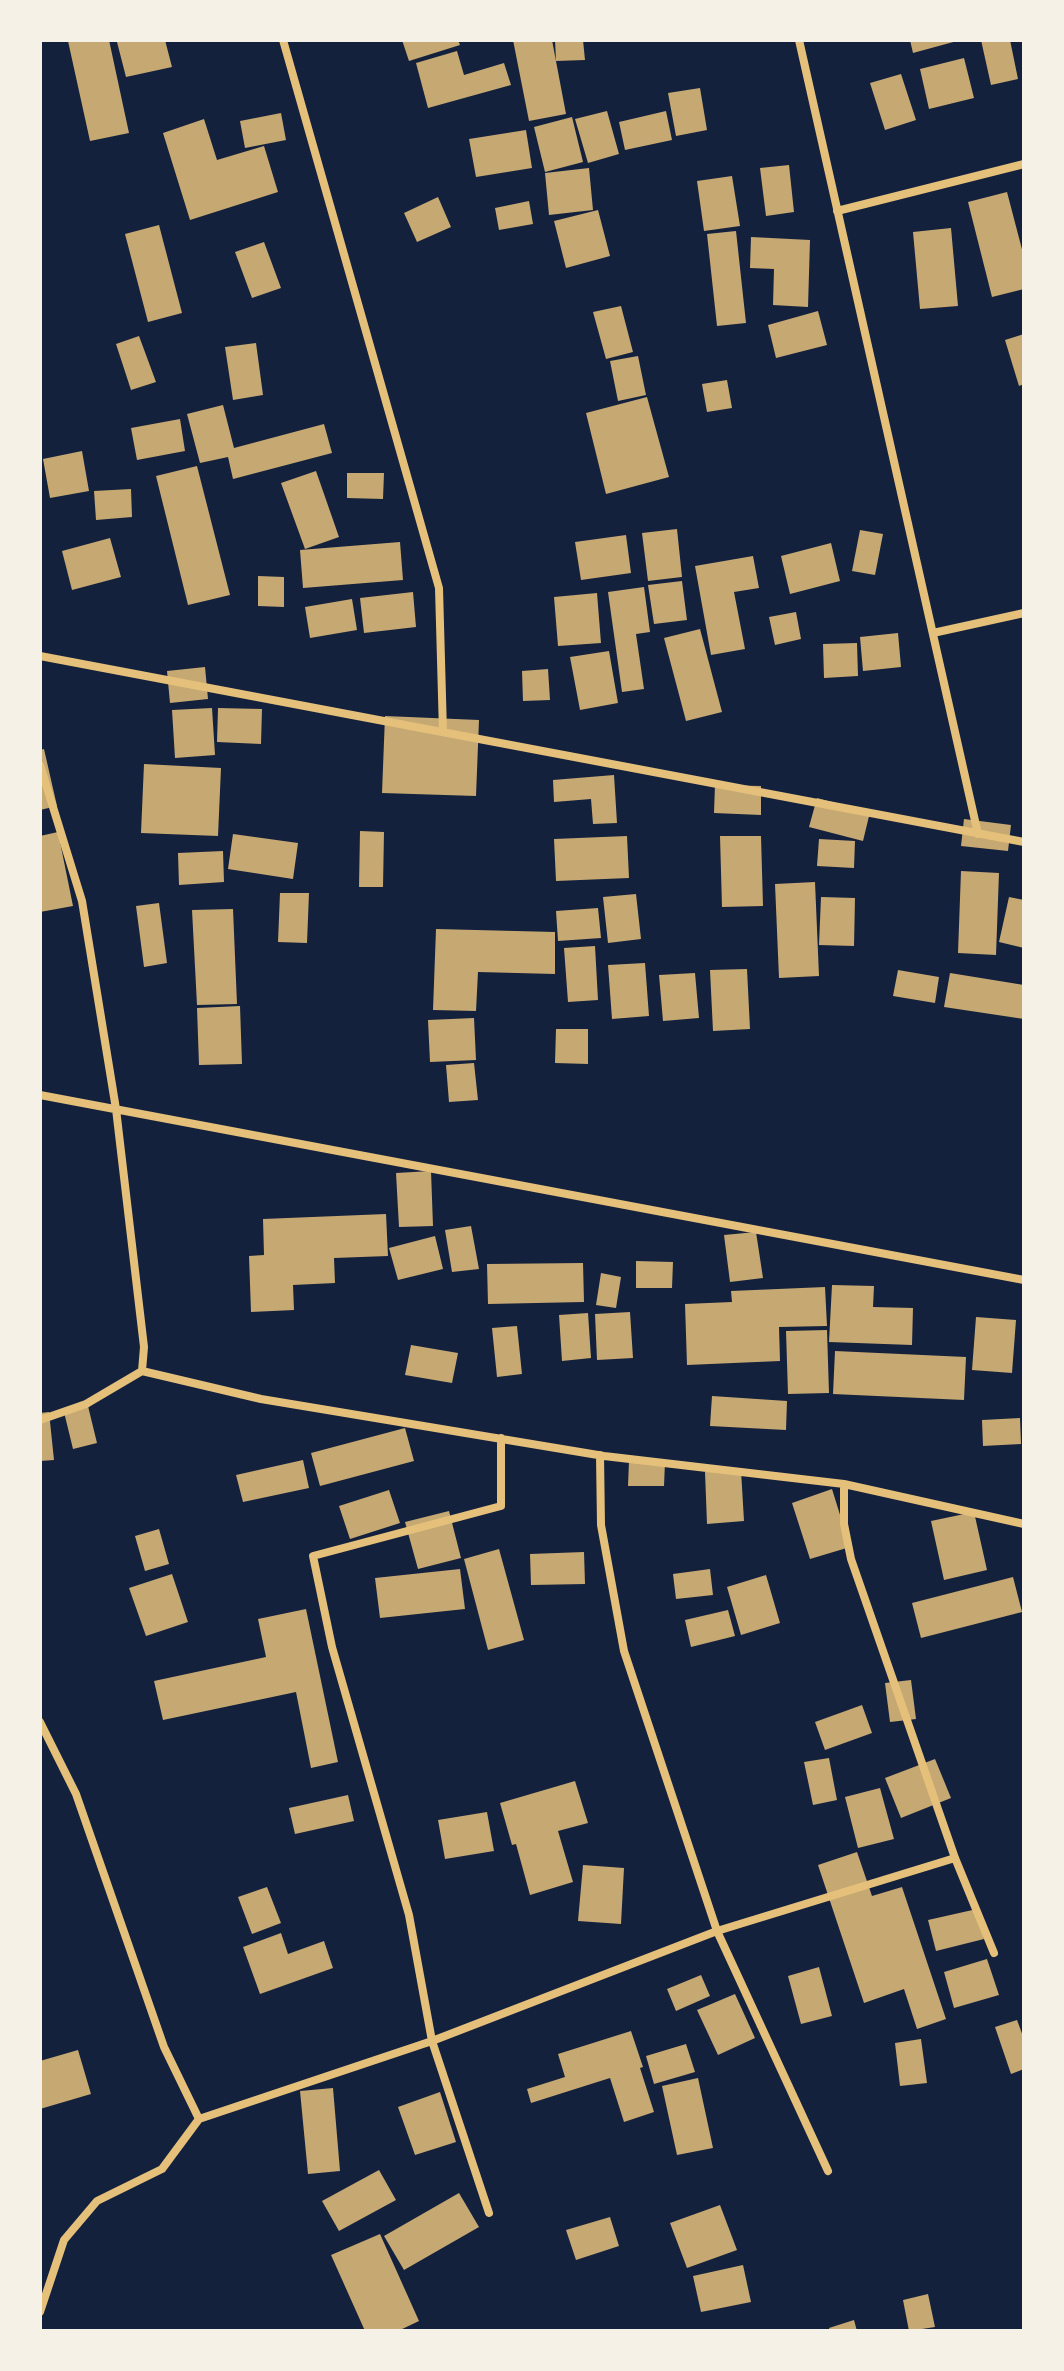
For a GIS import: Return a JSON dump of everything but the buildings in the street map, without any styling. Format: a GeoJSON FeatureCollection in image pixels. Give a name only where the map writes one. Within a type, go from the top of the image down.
{"type":"FeatureCollection","features":[{"type":"Feature","properties":{"kind":"street"},"geometry":{"type":"LineString","coordinates":[[283,40],[439,588],[443,732]]}},
{"type":"Feature","properties":{"kind":"street"},"geometry":{"type":"LineString","coordinates":[[799,40],[978,834]]}},
{"type":"Feature","properties":{"kind":"street"},"geometry":{"type":"LineString","coordinates":[[837,211],[1024,164]]}},
{"type":"Feature","properties":{"kind":"street"},"geometry":{"type":"LineString","coordinates":[[933,633],[1024,613]]}},
{"type":"Feature","properties":{"kind":"street"},"geometry":{"type":"LineString","coordinates":[[40,656],[1024,842]]}},
{"type":"Feature","properties":{"kind":"street"},"geometry":{"type":"LineString","coordinates":[[40,765],[82,901],[116,1109],[144,1347],[142,1371]]}},
{"type":"Feature","properties":{"kind":"street"},"geometry":{"type":"LineString","coordinates":[[40,1095],[1024,1280]]}},
{"type":"Feature","properties":{"kind":"street"},"geometry":{"type":"LineString","coordinates":[[40,1420],[86,1404],[142,1371],[261,1399],[600,1455],[844,1484],[1024,1524]]}},
{"type":"Feature","properties":{"kind":"street"},"geometry":{"type":"LineString","coordinates":[[489,2213],[432,2041],[409,1915],[332,1647],[313,1556],[501,1506],[501,1438]]}},
{"type":"Feature","properties":{"kind":"street"},"geometry":{"type":"LineString","coordinates":[[600,1455],[601,1525],[624,1651],[717,1931],[828,2171]]}},
{"type":"Feature","properties":{"kind":"street"},"geometry":{"type":"LineString","coordinates":[[844,1484],[844,1524],[851,1559],[955,1858],[994,1953]]}},
{"type":"Feature","properties":{"kind":"street"},"geometry":{"type":"LineString","coordinates":[[40,1722],[76,1794],[164,2047],[199,2119]]}},
{"type":"Feature","properties":{"kind":"street"},"geometry":{"type":"LineString","coordinates":[[40,2312],[64,2240],[97,2201],[162,2169],[199,2119],[432,2041],[717,1931],[955,1858]]}}]}
